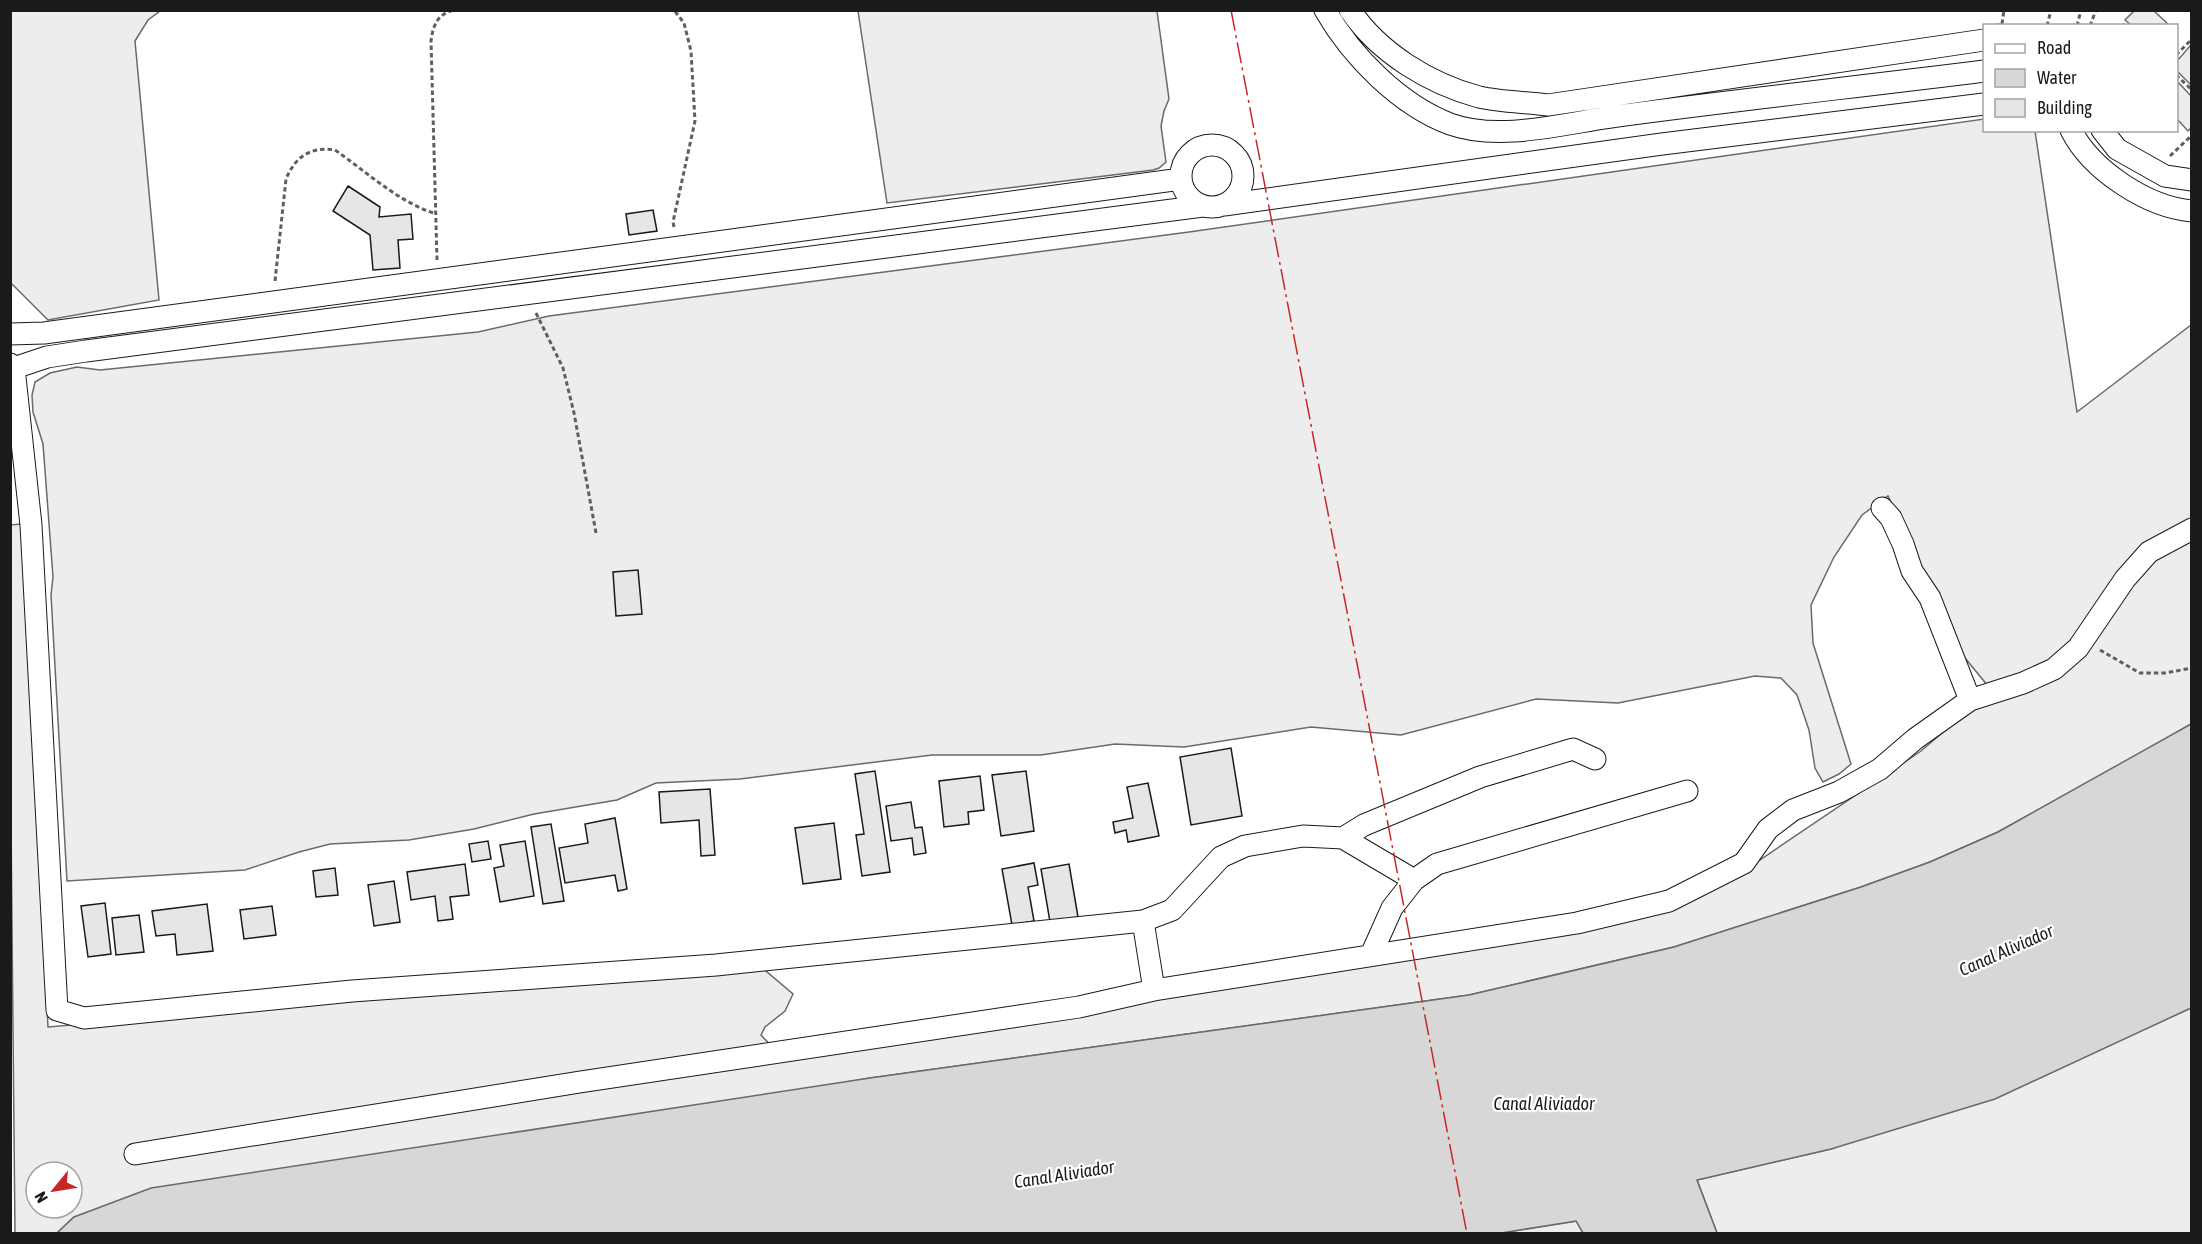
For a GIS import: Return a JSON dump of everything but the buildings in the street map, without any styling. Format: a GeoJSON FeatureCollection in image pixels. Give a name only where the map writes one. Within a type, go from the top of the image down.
{"type":"FeatureCollection","features":[{"type":"Feature","properties":{"kind":"street"},"geometry":{"type":"LineString","coordinates":[[1325,10],[1371,71],[1413,107],[1452,125],[1491,132],[1538,128],[1623,115],[1983,71]]}},
{"type":"Feature","properties":{"kind":"street"},"geometry":{"type":"LineString","coordinates":[[1350,10],[1391,53],[1439,83],[1481,97],[1548,105],[1983,33]]}},
{"type":"Feature","properties":{"kind":"street"},"geometry":{"type":"LineString","coordinates":[[1389,87],[1409,64]]}},
{"type":"Feature","properties":{"kind":"street"},"geometry":{"type":"LineString","coordinates":[[1452,125],[1468,93]]}},
{"type":"Feature","properties":{"kind":"street"},"geometry":{"type":"LineString","coordinates":[[1224,206],[1240,191],[1243,181],[1240,161],[1233,152],[1224,147],[1214,144],[1204,145],[1187,156],[1182,165],[1181,179],[1186,194],[1193,201],[1214,208],[1662,144],[1983,104]]}},
{"type":"Feature","properties":{"kind":"street"},"geometry":{"type":"LineString","coordinates":[[2072,132],[2107,175],[2141,196],[2192,211]]}},
{"type":"Feature","properties":{"kind":"street"},"geometry":{"type":"LineString","coordinates":[[2104,132],[2117,149],[2165,176],[2192,180]]}},
{"type":"Feature","properties":{"kind":"street"},"geometry":{"type":"LineString","coordinates":[[10,334],[44,333],[1181,179]]}},
{"type":"Feature","properties":{"kind":"street"},"geometry":{"type":"LineString","coordinates":[[1203,206],[47,357],[12,366],[31,525],[57,1010],[84,1018],[352,991],[716,965],[1143,921],[1172,910],[1221,857],[1245,846],[1303,836],[1344,838],[1414,880]]}},
{"type":"Feature","properties":{"kind":"street"},"geometry":{"type":"LineString","coordinates":[[676,248],[680,274]]}},
{"type":"Feature","properties":{"kind":"street"},"geometry":{"type":"LineString","coordinates":[[267,303],[271,327]]}},
{"type":"Feature","properties":{"kind":"street"},"geometry":{"type":"LineString","coordinates":[[1882,508],[1891,518],[1912,571],[1930,598],[1970,700]]}},
{"type":"Feature","properties":{"kind":"street"},"geometry":{"type":"LineString","coordinates":[[135,1154],[569,1083],[1079,1007],[1154,990],[1577,923],[1669,901],[1744,863],[1768,829],[1793,810],[1839,792],[1881,769],[1915,739],[1970,700],[2023,683],[2054,669],[2078,648],[2125,579],[2149,552],[2192,530]]}},
{"type":"Feature","properties":{"kind":"street"},"geometry":{"type":"LineString","coordinates":[[1344,838],[1364,825],[1480,777],[1573,749],[1595,759]]}},
{"type":"Feature","properties":{"kind":"street"},"geometry":{"type":"LineString","coordinates":[[1371,955],[1392,908],[1414,880],[1437,864],[1687,791]]}},
{"type":"Feature","properties":{"kind":"street"},"geometry":{"type":"LineString","coordinates":[[1143,921],[1154,990]]}},
{"type":"Feature","properties":{"kind":"path"},"geometry":{"type":"LineString","coordinates":[[437,280],[431,41],[433,28],[439,18],[454,10]]}},
{"type":"Feature","properties":{"kind":"path"},"geometry":{"type":"LineString","coordinates":[[674,10],[684,23],[691,51],[695,121],[673,222],[676,248]]}},
{"type":"Feature","properties":{"kind":"path"},"geometry":{"type":"LineString","coordinates":[[2001,24],[2004,10]]}},
{"type":"Feature","properties":{"kind":"path"},"geometry":{"type":"LineString","coordinates":[[2178,53],[2189,42],[2192,45]]}},
{"type":"Feature","properties":{"kind":"path"},"geometry":{"type":"LineString","coordinates":[[2178,77],[2192,90]]}},
{"type":"Feature","properties":{"kind":"path"},"geometry":{"type":"LineString","coordinates":[[2167,160],[2192,135]]}},
{"type":"Feature","properties":{"kind":"path"},"geometry":{"type":"LineString","coordinates":[[267,303],[277,275],[286,179],[290,168],[299,157],[309,151],[323,148],[334,150],[397,196],[418,208],[436,214]]}},
{"type":"Feature","properties":{"kind":"path"},"geometry":{"type":"LineString","coordinates":[[526,294],[563,368],[574,412],[596,533]]}},
{"type":"Feature","properties":{"kind":"path"},"geometry":{"type":"LineString","coordinates":[[2078,648],[2096,647],[2140,673],[2165,674],[2192,668]]}},
{"type":"Feature","properties":{"kind":"shaded area"},"geometry":{"type":"Polygon","coordinates":[[[2135,10],[2154,11],[2168,24],[2130,24],[2125,20],[2135,10]]]}},
{"type":"Feature","properties":{"kind":"shaded area"},"geometry":{"type":"Polygon","coordinates":[[[10,11],[160,11],[148,20],[135,41],[159,300],[48,320],[11,283],[10,11]]]}},
{"type":"Feature","properties":{"kind":"shaded area"},"geometry":{"type":"Polygon","coordinates":[[[858,11],[1157,11],[1169,99],[1161,126],[1166,162],[1153,170],[887,203],[858,11]]]}},
{"type":"Feature","properties":{"kind":"shaded area"},"geometry":{"type":"Polygon","coordinates":[[[2190,46],[2192,48],[2191,85],[2178,72],[2178,60],[2190,46]]]}},
{"type":"Feature","properties":{"kind":"shaded area"},"geometry":{"type":"Polygon","coordinates":[[[2178,82],[2191,96],[2191,128],[2188,131],[2178,120],[2178,82]]]}},
{"type":"Feature","properties":{"kind":"shaded area"},"geometry":{"type":"Polygon","coordinates":[[[1983,119],[1983,132],[2035,132],[2077,412],[2191,325],[2191,724],[1998,832],[1930,862],[1861,887],[1674,947],[1469,995],[870,1078],[84,1215],[84,1160],[24,1160],[24,1220],[71,1220],[57,1233],[15,1233],[10,525],[21,524],[48,1027],[761,967],[793,994],[785,1011],[765,1027],[761,1035],[782,1057],[1572,934],[1748,868],[1921,751],[1983,698],[1988,686],[1965,658],[1888,496],[1862,515],[1834,557],[1811,605],[1813,643],[1851,764],[1839,774],[1823,782],[1815,768],[1809,730],[1797,695],[1781,678],[1755,676],[1618,703],[1536,699],[1401,735],[1311,727],[1184,747],[1115,744],[1041,755],[932,755],[740,779],[656,783],[617,800],[534,814],[474,829],[409,840],[330,844],[245,870],[67,881],[51,595],[53,577],[43,444],[33,412],[32,395],[35,382],[50,373],[77,367],[100,370],[478,332],[549,316],[1189,232],[1983,119]]]}},
{"type":"Feature","properties":{"kind":"shaded area"},"geometry":{"type":"Polygon","coordinates":[[[2191,1008],[2191,1233],[1717,1233],[1697,1180],[1831,1149],[2120,1040],[2191,1008]]]}},
{"type":"Feature","properties":{"kind":"shaded area"},"geometry":{"type":"Polygon","coordinates":[[[1577,1221],[1583,1233],[1495,1234],[1577,1221]]]}},
{"type":"Feature","properties":{"kind":"water","name":"Canal Aliviador"},"geometry":{"type":"Polygon","coordinates":[[[2191,724],[2191,1008],[1995,1099],[1831,1149],[1697,1180],[1717,1233],[1583,1233],[1576,1221],[1495,1234],[57,1233],[71,1220],[84,1220],[84,1213],[151,1188],[870,1078],[1469,995],[1674,947],[1861,887],[1930,862],[1998,832],[2191,724]]]}},
{"type":"Feature","properties":{"kind":"power"},"geometry":{"type":"LineString","coordinates":[[1231,10],[1467,1234]]}}]}
